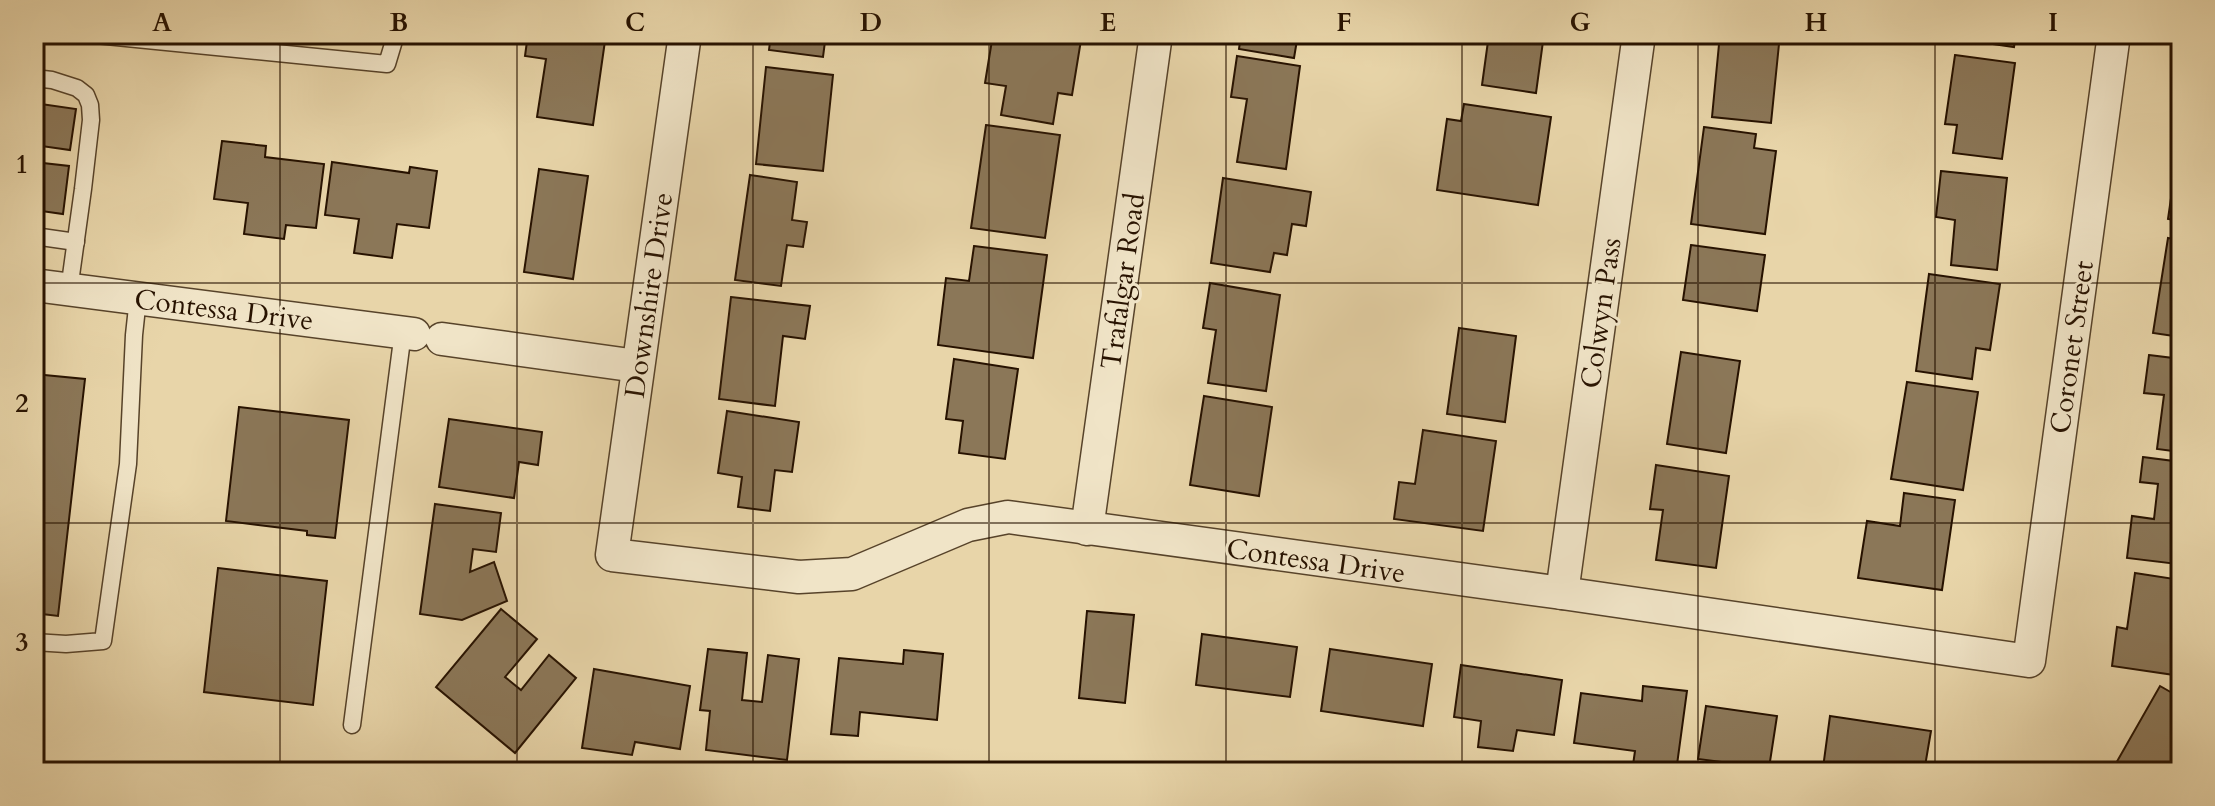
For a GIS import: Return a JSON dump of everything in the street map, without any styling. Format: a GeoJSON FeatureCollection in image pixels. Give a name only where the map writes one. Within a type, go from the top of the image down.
{"type":"FeatureCollection","features":[{"type":"Feature","properties":{"kind":"street","name":"Downshire Drive"},"geometry":{"type":"LineString","coordinates":[[612,555],[685,34]]}},
{"type":"Feature","properties":{"kind":"street","name":"Trafalgar Road"},"geometry":{"type":"LineString","coordinates":[[1087,529],[1156,34]]}},
{"type":"Feature","properties":{"kind":"street","name":"Colwyn Pass"},"geometry":{"type":"LineString","coordinates":[[1562,593],[1639,34]]}},
{"type":"Feature","properties":{"kind":"street","name":"Coronet Street"},"geometry":{"type":"LineString","coordinates":[[2029,661],[2114,34]]}},
{"type":"Feature","properties":{"kind":"street","name":"Contessa Drive"},"geometry":{"type":"LineString","coordinates":[[34,285],[637,366]]}},
{"type":"Feature","properties":{"kind":"street","name":"Contessa Drive"},"geometry":{"type":"LineString","coordinates":[[612,555],[799,577],[852,574],[968,525],[1008,517],[2029,661]]}},
{"type":"Feature","properties":{"kind":"lane"},"geometry":{"type":"LineString","coordinates":[[86,34],[387,64],[396,34]]}},
{"type":"Feature","properties":{"kind":"lane"},"geometry":{"type":"LineString","coordinates":[[34,78],[77,88],[86,95],[90,105],[91,120],[69,290]]}},
{"type":"Feature","properties":{"kind":"lane"},"geometry":{"type":"LineString","coordinates":[[34,236],[76,242]]}},
{"type":"Feature","properties":{"kind":"lane"},"geometry":{"type":"LineString","coordinates":[[34,642],[66,644],[103,641],[128,464],[138,298]]}},
{"type":"Feature","properties":{"kind":"lane"},"geometry":{"type":"LineString","coordinates":[[352,725],[420,335]]}},
{"type":"Feature","properties":{"kind":"building"},"geometry":{"type":"Polygon","coordinates":[[[528,34],[606,34],[593,125],[537,117],[546,59],[525,56],[528,34]]]}},
{"type":"Feature","properties":{"kind":"building"},"geometry":{"type":"Polygon","coordinates":[[[771,34],[826,34],[823,57],[769,50],[771,34]]]}},
{"type":"Feature","properties":{"kind":"building"},"geometry":{"type":"Polygon","coordinates":[[[993,34],[1082,34],[1072,95],[1058,93],[1053,124],[1001,115],[1006,86],[985,83],[993,34]]]}},
{"type":"Feature","properties":{"kind":"building"},"geometry":{"type":"Polygon","coordinates":[[[1241,34],[1298,34],[1294,58],[1239,49],[1241,34]]]}},
{"type":"Feature","properties":{"kind":"building"},"geometry":{"type":"Polygon","coordinates":[[[1489,34],[1544,34],[1536,93],[1482,85],[1489,34]]]}},
{"type":"Feature","properties":{"kind":"building"},"geometry":{"type":"Polygon","coordinates":[[[1720,34],[1780,34],[1771,123],[1712,117],[1720,34]]]}},
{"type":"Feature","properties":{"kind":"building"},"geometry":{"type":"Polygon","coordinates":[[[1952,34],[2016,34],[2014,47],[1951,38],[1952,34]]]}},
{"type":"Feature","properties":{"kind":"building"},"geometry":{"type":"Polygon","coordinates":[[[1955,55],[2015,63],[2002,159],[1953,153],[1957,125],[1945,124],[1955,55]]]}},
{"type":"Feature","properties":{"kind":"building"},"geometry":{"type":"Polygon","coordinates":[[[1237,56],[1300,66],[1286,169],[1237,162],[1247,99],[1231,97],[1237,56]]]}},
{"type":"Feature","properties":{"kind":"building"},"geometry":{"type":"Polygon","coordinates":[[[766,67],[833,75],[823,171],[756,164],[766,67]]]}},
{"type":"Feature","properties":{"kind":"building"},"geometry":{"type":"Polygon","coordinates":[[[34,103],[76,109],[70,150],[34,145],[34,103]]]}},
{"type":"Feature","properties":{"kind":"building"},"geometry":{"type":"Polygon","coordinates":[[[1464,104],[1551,117],[1538,205],[1437,190],[1447,119],[1461,121],[1464,104]]]}},
{"type":"Feature","properties":{"kind":"building"},"geometry":{"type":"Polygon","coordinates":[[[986,125],[1060,135],[1045,238],[971,228],[986,125]]]}},
{"type":"Feature","properties":{"kind":"building"},"geometry":{"type":"Polygon","coordinates":[[[1704,127],[1756,134],[1754,148],[1776,151],[1765,234],[1691,224],[1704,127]]]}},
{"type":"Feature","properties":{"kind":"building"},"geometry":{"type":"Polygon","coordinates":[[[2181,129],[2181,221],[2168,219],[2181,129]]]}},
{"type":"Feature","properties":{"kind":"building"},"geometry":{"type":"Polygon","coordinates":[[[222,141],[266,146],[265,157],[324,164],[316,228],[286,225],[284,239],[244,234],[248,203],[214,199],[222,141]]]}},
{"type":"Feature","properties":{"kind":"building"},"geometry":{"type":"Polygon","coordinates":[[[34,162],[69,166],[63,214],[34,210],[34,162]]]}},
{"type":"Feature","properties":{"kind":"building"},"geometry":{"type":"Polygon","coordinates":[[[332,162],[409,173],[410,167],[437,171],[429,228],[397,224],[392,258],[354,253],[359,219],[325,215],[332,162]]]}},
{"type":"Feature","properties":{"kind":"building"},"geometry":{"type":"Polygon","coordinates":[[[539,169],[588,176],[573,279],[524,272],[539,169]]]}},
{"type":"Feature","properties":{"kind":"building"},"geometry":{"type":"Polygon","coordinates":[[[1941,171],[2007,178],[1997,270],[1951,265],[1955,220],[1936,217],[1941,171]]]}},
{"type":"Feature","properties":{"kind":"building"},"geometry":{"type":"Polygon","coordinates":[[[750,175],[797,182],[792,220],[807,222],[803,247],[787,245],[781,286],[735,280],[750,175]]]}},
{"type":"Feature","properties":{"kind":"building"},"geometry":{"type":"Polygon","coordinates":[[[1223,178],[1311,192],[1306,226],[1292,224],[1287,255],[1274,253],[1270,272],[1211,263],[1223,178]]]}},
{"type":"Feature","properties":{"kind":"building"},"geometry":{"type":"Polygon","coordinates":[[[2168,238],[2181,240],[2181,337],[2153,333],[2168,238]]]}},
{"type":"Feature","properties":{"kind":"building"},"geometry":{"type":"Polygon","coordinates":[[[1691,245],[1765,255],[1757,311],[1683,300],[1691,245]]]}},
{"type":"Feature","properties":{"kind":"building"},"geometry":{"type":"Polygon","coordinates":[[[974,246],[1047,255],[1033,358],[938,345],[946,278],[969,281],[974,246]]]}},
{"type":"Feature","properties":{"kind":"building"},"geometry":{"type":"Polygon","coordinates":[[[1929,274],[2000,284],[1990,350],[1976,348],[1972,379],[1916,371],[1929,274]]]}},
{"type":"Feature","properties":{"kind":"building"},"geometry":{"type":"Polygon","coordinates":[[[1210,283],[1280,295],[1266,391],[1208,383],[1216,330],[1203,328],[1210,283]]]}},
{"type":"Feature","properties":{"kind":"building"},"geometry":{"type":"Polygon","coordinates":[[[731,297],[810,306],[805,339],[783,336],[775,406],[719,399],[731,297]]]}},
{"type":"Feature","properties":{"kind":"building"},"geometry":{"type":"Polygon","coordinates":[[[1459,328],[1516,336],[1505,422],[1447,414],[1459,328]]]}},
{"type":"Feature","properties":{"kind":"building"},"geometry":{"type":"Polygon","coordinates":[[[1681,352],[1740,361],[1726,453],[1667,444],[1681,352]]]}},
{"type":"Feature","properties":{"kind":"building"},"geometry":{"type":"Polygon","coordinates":[[[2149,355],[2181,359],[2181,452],[2157,449],[2164,395],[2144,393],[2149,355]]]}},
{"type":"Feature","properties":{"kind":"building"},"geometry":{"type":"Polygon","coordinates":[[[954,359],[1018,369],[1005,459],[959,453],[963,421],[946,419],[954,359]]]}},
{"type":"Feature","properties":{"kind":"building"},"geometry":{"type":"Polygon","coordinates":[[[34,374],[85,379],[58,616],[34,613],[34,374]]]}},
{"type":"Feature","properties":{"kind":"building"},"geometry":{"type":"Polygon","coordinates":[[[1907,382],[1978,392],[1963,490],[1891,479],[1907,382]]]}},
{"type":"Feature","properties":{"kind":"building"},"geometry":{"type":"Polygon","coordinates":[[[1204,396],[1272,407],[1259,496],[1190,485],[1204,396]]]}},
{"type":"Feature","properties":{"kind":"building"},"geometry":{"type":"Polygon","coordinates":[[[239,407],[349,420],[335,538],[307,535],[307,531],[226,521],[239,407]]]}},
{"type":"Feature","properties":{"kind":"building"},"geometry":{"type":"Polygon","coordinates":[[[727,411],[799,422],[792,472],[775,470],[770,511],[738,507],[742,477],[718,473],[727,411]]]}},
{"type":"Feature","properties":{"kind":"building"},"geometry":{"type":"Polygon","coordinates":[[[449,419],[542,432],[538,465],[519,462],[514,498],[439,487],[449,419]]]}},
{"type":"Feature","properties":{"kind":"building"},"geometry":{"type":"Polygon","coordinates":[[[1423,430],[1496,441],[1483,531],[1394,519],[1399,482],[1415,484],[1423,430]]]}},
{"type":"Feature","properties":{"kind":"building"},"geometry":{"type":"Polygon","coordinates":[[[2143,457],[2181,462],[2181,533],[2177,564],[2127,558],[2132,516],[2154,519],[2158,484],[2140,482],[2143,457]]]}},
{"type":"Feature","properties":{"kind":"building"},"geometry":{"type":"Polygon","coordinates":[[[1656,465],[1729,476],[1716,568],[1656,560],[1663,510],[1650,509],[1656,465]]]}},
{"type":"Feature","properties":{"kind":"building"},"geometry":{"type":"Polygon","coordinates":[[[1904,493],[1955,500],[1942,590],[1858,578],[1867,521],[1900,526],[1904,493]]]}},
{"type":"Feature","properties":{"kind":"building"},"geometry":{"type":"Polygon","coordinates":[[[435,504],[501,513],[496,552],[473,549],[470,572],[494,562],[507,601],[462,620],[420,614],[435,504]]]}},
{"type":"Feature","properties":{"kind":"building"},"geometry":{"type":"Polygon","coordinates":[[[218,568],[327,581],[313,705],[204,692],[218,568]]]}},
{"type":"Feature","properties":{"kind":"building"},"geometry":{"type":"Polygon","coordinates":[[[2135,573],[2181,580],[2181,676],[2112,666],[2117,627],[2127,629],[2135,573]]]}},
{"type":"Feature","properties":{"kind":"building"},"geometry":{"type":"Polygon","coordinates":[[[501,609],[537,639],[505,677],[521,690],[549,655],[576,678],[515,753],[436,687],[501,609]]]}},
{"type":"Feature","properties":{"kind":"building"},"geometry":{"type":"Polygon","coordinates":[[[1087,611],[1134,615],[1125,703],[1079,698],[1087,611]]]}},
{"type":"Feature","properties":{"kind":"building"},"geometry":{"type":"Polygon","coordinates":[[[1202,634],[1297,647],[1290,697],[1196,685],[1202,634]]]}},
{"type":"Feature","properties":{"kind":"building"},"geometry":{"type":"Polygon","coordinates":[[[708,649],[747,653],[742,700],[762,702],[768,655],[799,659],[787,760],[706,750],[710,711],[700,710],[708,649]]]}},
{"type":"Feature","properties":{"kind":"building"},"geometry":{"type":"Polygon","coordinates":[[[1330,649],[1432,664],[1423,726],[1321,711],[1330,649]]]}},
{"type":"Feature","properties":{"kind":"building"},"geometry":{"type":"Polygon","coordinates":[[[904,650],[943,654],[937,720],[860,712],[858,736],[831,734],[839,658],[903,664],[904,650]]]}},
{"type":"Feature","properties":{"kind":"building"},"geometry":{"type":"Polygon","coordinates":[[[1461,665],[1562,680],[1554,735],[1517,730],[1513,751],[1478,747],[1481,721],[1454,717],[1461,665]]]}},
{"type":"Feature","properties":{"kind":"building"},"geometry":{"type":"Polygon","coordinates":[[[594,669],[690,686],[680,749],[635,742],[632,755],[582,748],[594,669]]]}},
{"type":"Feature","properties":{"kind":"building"},"geometry":{"type":"Polygon","coordinates":[[[1643,686],[1687,691],[1676,772],[1632,772],[1635,751],[1574,743],[1581,693],[1642,701],[1643,686]]]}},
{"type":"Feature","properties":{"kind":"building"},"geometry":{"type":"Polygon","coordinates":[[[2160,686],[2181,698],[2181,772],[2111,772],[2160,686]]]}},
{"type":"Feature","properties":{"kind":"building"},"geometry":{"type":"Polygon","coordinates":[[[1706,706],[1777,716],[1769,768],[1698,759],[1706,706]]]}},
{"type":"Feature","properties":{"kind":"building"},"geometry":{"type":"Polygon","coordinates":[[[1830,716],[1931,731],[1924,772],[1849,772],[1823,768],[1830,716]]]}}]}
